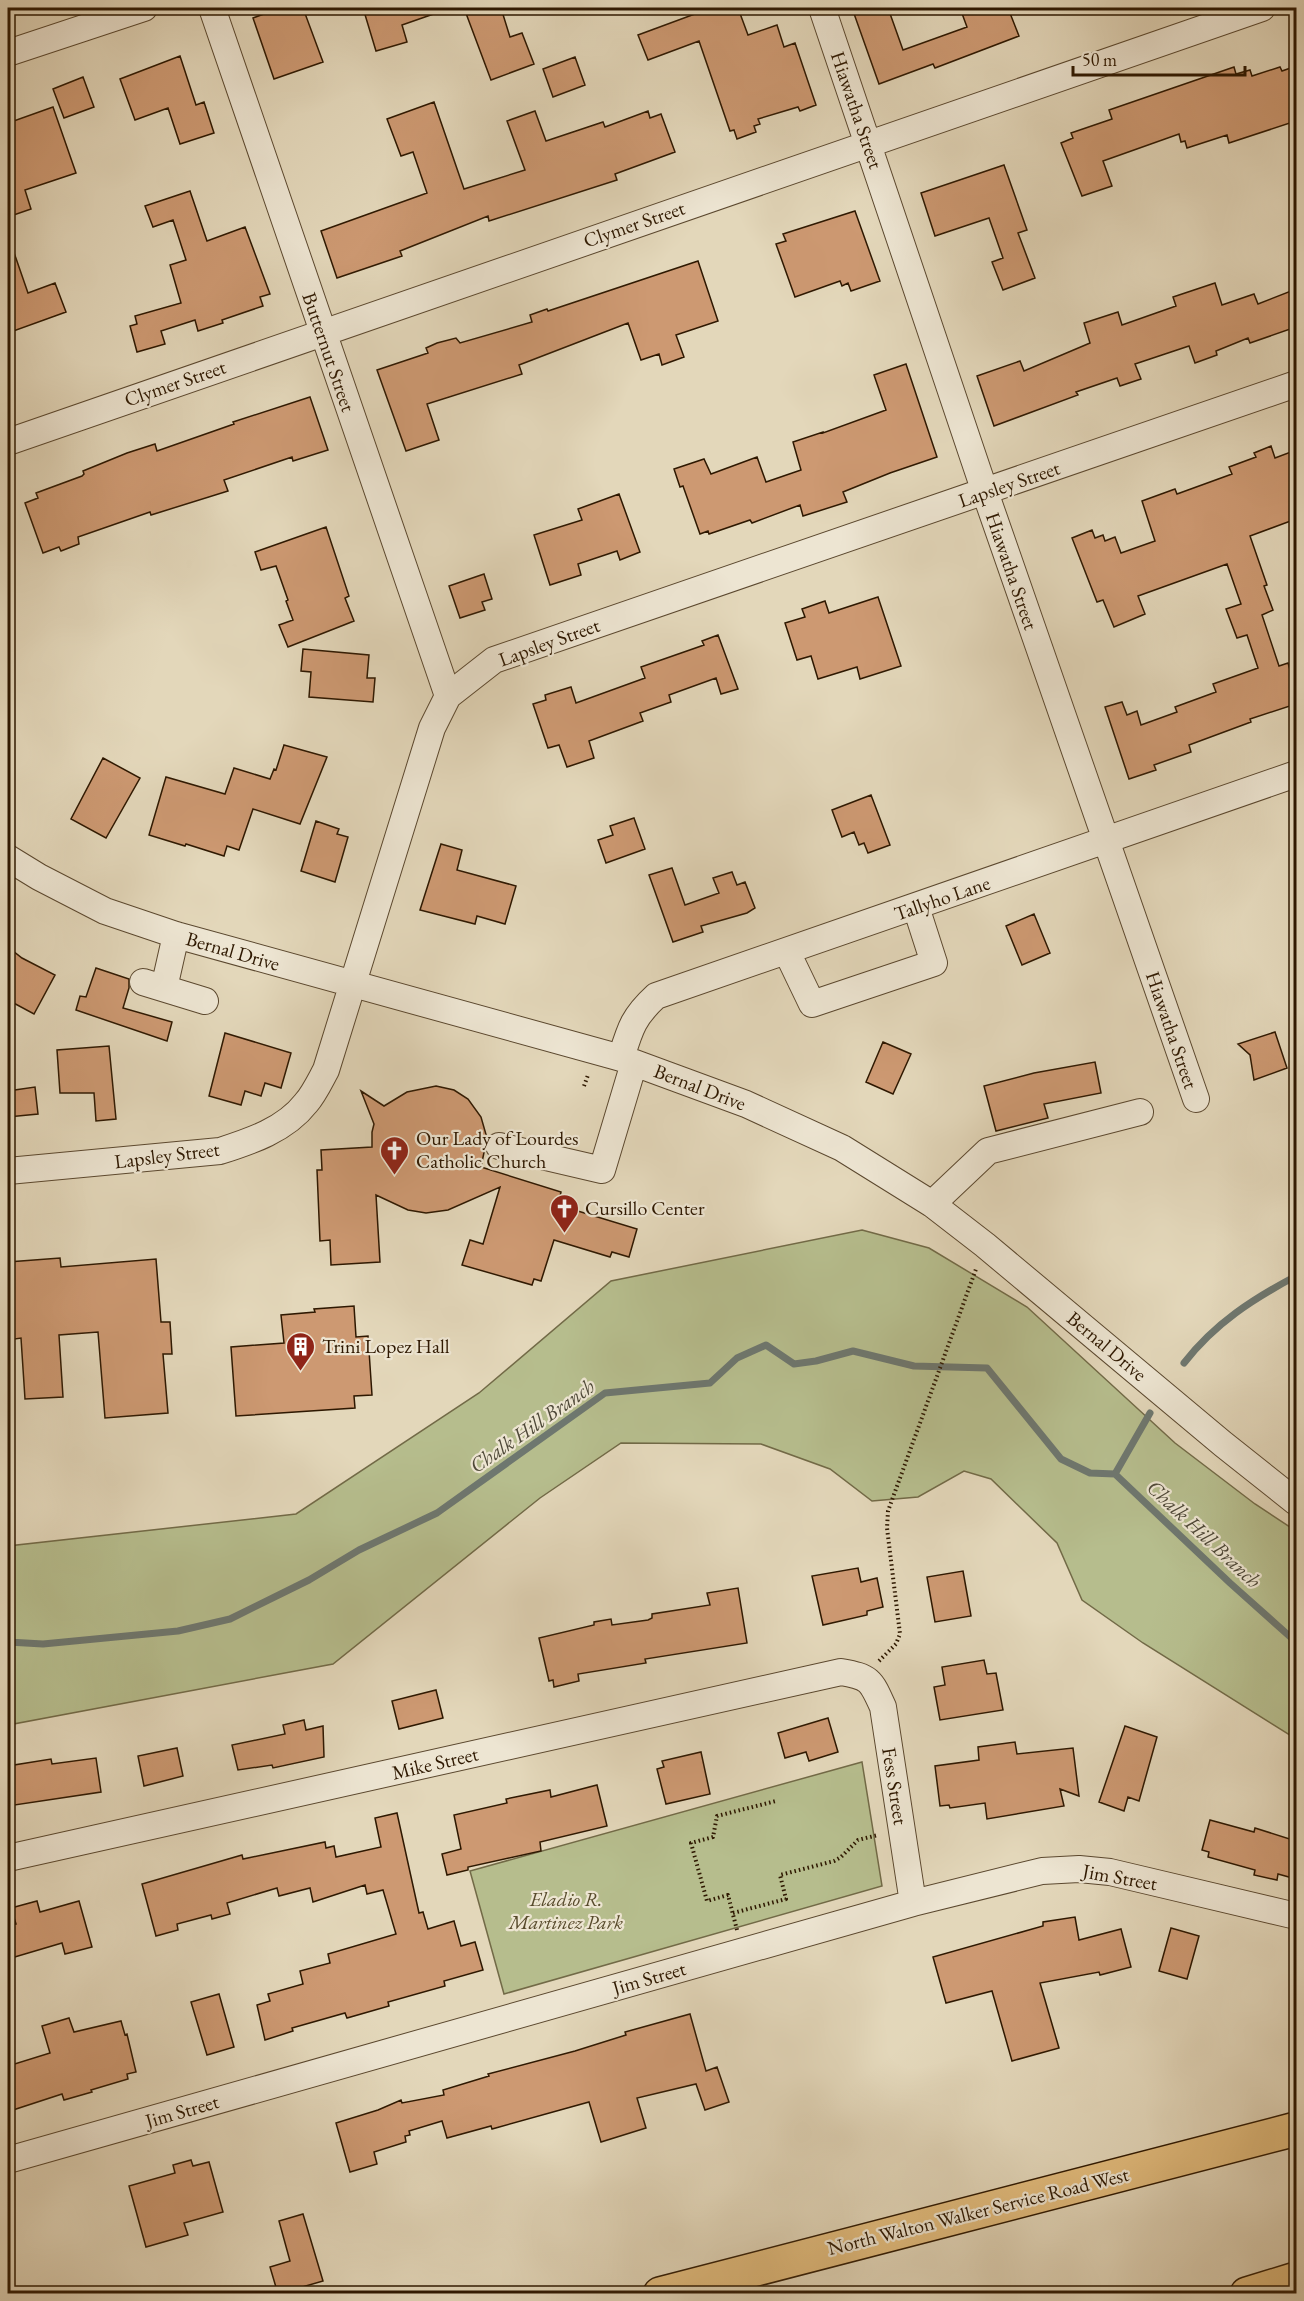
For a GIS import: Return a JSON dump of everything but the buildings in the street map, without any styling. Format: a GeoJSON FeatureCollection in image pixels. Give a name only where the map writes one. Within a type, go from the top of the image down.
{"type":"FeatureCollection","features":[{"type":"Feature","properties":{"kind":"main road","name":"North Walton Walker Service Road West"},"geometry":{"type":"LineString","coordinates":[[660,2294],[1296,2129]]}},
{"type":"Feature","properties":{"kind":"main road"},"geometry":{"type":"LineString","coordinates":[[1247,2294],[1296,2279]]}},
{"type":"Feature","properties":{"kind":"street"},"geometry":{"type":"LineString","coordinates":[[8,53],[144,8]]}},
{"type":"Feature","properties":{"kind":"street","name":"Butternut Street"},"geometry":{"type":"LineString","coordinates":[[212,8],[448,696]]}},
{"type":"Feature","properties":{"kind":"street","name":"Hiawatha Street"},"geometry":{"type":"LineString","coordinates":[[822,8],[985,492],[1196,1099]]}},
{"type":"Feature","properties":{"kind":"street","name":"Clymer Street"},"geometry":{"type":"LineString","coordinates":[[8,442],[1262,8]]}},
{"type":"Feature","properties":{"kind":"street","name":"Lapsley Street"},"geometry":{"type":"LineString","coordinates":[[8,1171],[220,1151],[251,1141],[282,1125],[306,1104],[326,1070],[432,728],[448,696],[494,660],[1296,384]]}},
{"type":"Feature","properties":{"kind":"street","name":"Tallyho Lane"},"geometry":{"type":"LineString","coordinates":[[499,1146],[602,1170],[628,1060],[629,1030],[639,1012],[656,996],[1106,842],[1296,774]]}},
{"type":"Feature","properties":{"kind":"street","name":"Bernal Drive"},"geometry":{"type":"LineString","coordinates":[[8,858],[39,877],[105,911],[176,935],[628,1060],[746,1104],[842,1148],[932,1204],[1296,1502]]}},
{"type":"Feature","properties":{"kind":"street"},"geometry":{"type":"LineString","coordinates":[[787,952],[812,1004],[934,963],[916,907]]}},
{"type":"Feature","properties":{"kind":"street"},"geometry":{"type":"LineString","coordinates":[[176,935],[153,985],[206,1001]]}},
{"type":"Feature","properties":{"kind":"street"},"geometry":{"type":"LineString","coordinates":[[932,1204],[988,1151],[1140,1112]]}},
{"type":"Feature","properties":{"kind":"street","name":"Mike Street"},"geometry":{"type":"LineString","coordinates":[[8,1858],[841,1672],[863,1676]]}},
{"type":"Feature","properties":{"kind":"street","name":"Fess Street"},"geometry":{"type":"LineString","coordinates":[[863,1676],[874,1686],[883,1707],[913,1903]]}},
{"type":"Feature","properties":{"kind":"street","name":"Jim Street"},"geometry":{"type":"LineString","coordinates":[[8,2160],[913,1903],[1042,1871],[1079,1869],[1110,1872],[1296,1916]]}},
{"type":"Feature","properties":{"kind":"path"},"geometry":{"type":"LineString","coordinates":[[584,1086],[588,1075]]}},
{"type":"Feature","properties":{"kind":"path"},"geometry":{"type":"LineString","coordinates":[[863,1676],[896,1644],[900,1634],[887,1528],[888,1511],[976,1269]]}},
{"type":"Feature","properties":{"kind":"path"},"geometry":{"type":"LineString","coordinates":[[739,1936],[728,1896],[707,1901],[691,1844],[713,1837],[717,1816],[776,1801]]}},
{"type":"Feature","properties":{"kind":"path"},"geometry":{"type":"LineString","coordinates":[[733,1913],[786,1899],[780,1875],[834,1861],[858,1840],[878,1835],[882,1841]]}},
{"type":"Feature","properties":{"kind":"green space"},"geometry":{"type":"Polygon","coordinates":[[[862,1230],[929,1248],[1027,1307],[1175,1443],[1255,1504],[1296,1531],[1296,1739],[1143,1643],[1082,1600],[1057,1543],[991,1479],[964,1471],[918,1497],[872,1501],[830,1469],[761,1444],[621,1443],[540,1498],[333,1664],[8,1725],[8,1546],[296,1514],[479,1393],[611,1281],[862,1230]]]}},
{"type":"Feature","properties":{"kind":"green space","name":"Eladio R. Martinez Park"},"geometry":{"type":"Polygon","coordinates":[[[862,1762],[882,1886],[504,1994],[470,1871],[862,1762]]]}},
{"type":"Feature","properties":{"kind":"waterway","name":"Chalk Hill Branch"},"geometry":{"type":"LineString","coordinates":[[1184,1363],[1209,1336],[1236,1313],[1296,1276]]}},
{"type":"Feature","properties":{"kind":"waterway","name":"Chalk Hill Branch"},"geometry":{"type":"LineString","coordinates":[[8,1642],[43,1644],[178,1631],[230,1619],[309,1580],[359,1550],[437,1513],[605,1393],[710,1383],[737,1358],[766,1345],[794,1364],[816,1361],[853,1351],[914,1366],[987,1368],[1061,1459],[1090,1473],[1115,1474],[1150,1413]]}},
{"type":"Feature","properties":{"kind":"waterway","name":"Chalk Hill Branch"},"geometry":{"type":"LineString","coordinates":[[1115,1474],[1296,1642]]}},
{"type":"Feature","properties":{"kind":"place","name":"Our Lady of Lourdes Catholic Church"},"geometry":{"type":"Point","coordinates":[395,1176]}},
{"type":"Feature","properties":{"kind":"place","name":"Cursillo Center"},"geometry":{"type":"Point","coordinates":[564,1234]}},
{"type":"Feature","properties":{"kind":"place","name":"Trini Lopez Hall"},"geometry":{"type":"Point","coordinates":[301,1372]}}]}
